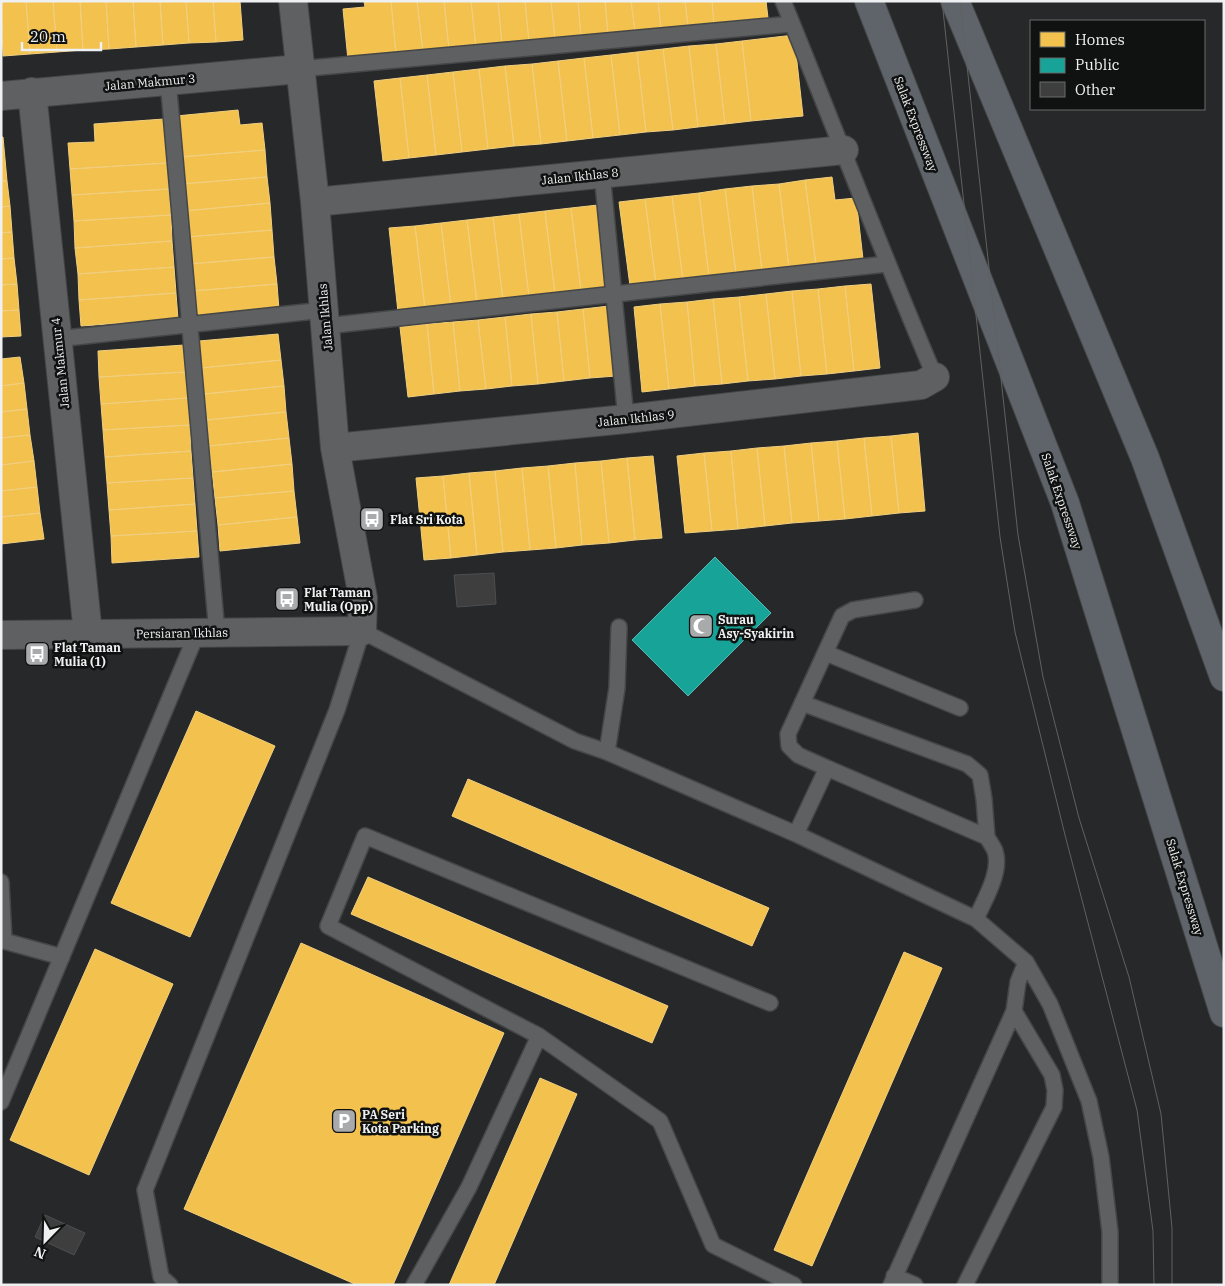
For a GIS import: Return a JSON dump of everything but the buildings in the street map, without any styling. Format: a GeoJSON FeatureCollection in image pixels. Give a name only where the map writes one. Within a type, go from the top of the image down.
{"type":"FeatureCollection","features":[{"type":"Feature","properties":{"kind":"highway","name":"Salak Expressway"},"geometry":{"type":"LineString","coordinates":[[868,1],[1064,503],[1224,1013]]}},
{"type":"Feature","properties":{"kind":"highway"},"geometry":{"type":"LineString","coordinates":[[955,1],[1145,458],[1224,677]]}},
{"type":"Feature","properties":{"kind":"street","name":"Jalan Ikhlas"},"geometry":{"type":"LineString","coordinates":[[293,1],[315,202],[335,448],[363,598],[362,631]]}},
{"type":"Feature","properties":{"kind":"street","name":"Jalan Makmur 3"},"geometry":{"type":"LineString","coordinates":[[1,96],[299,69]]}},
{"type":"Feature","properties":{"kind":"street","name":"Jalan Makmur 4"},"geometry":{"type":"LineString","coordinates":[[32,92],[88,634]]}},
{"type":"Feature","properties":{"kind":"street","name":"Jalan Ikhlas 8"},"geometry":{"type":"LineString","coordinates":[[315,202],[844,150]]}},
{"type":"Feature","properties":{"kind":"street","name":"Jalan Ikhlas 9"},"geometry":{"type":"LineString","coordinates":[[335,448],[626,419],[921,385],[935,377]]}},
{"type":"Feature","properties":{"kind":"street","name":"Persiaran Ikhlas"},"geometry":{"type":"LineString","coordinates":[[1,636],[362,631]]}},
{"type":"Feature","properties":{"kind":"lane"},"geometry":{"type":"LineString","coordinates":[[783,1],[844,150],[887,264],[935,377]]}},
{"type":"Feature","properties":{"kind":"lane"},"geometry":{"type":"LineString","coordinates":[[299,69],[792,24]]}},
{"type":"Feature","properties":{"kind":"lane"},"geometry":{"type":"LineString","coordinates":[[1,1102],[62,957],[207,633],[190,325],[168,80]]}},
{"type":"Feature","properties":{"kind":"lane"},"geometry":{"type":"LineString","coordinates":[[602,173],[626,419]]}},
{"type":"Feature","properties":{"kind":"lane"},"geometry":{"type":"LineString","coordinates":[[57,339],[190,325],[325,318],[614,294],[887,264]]}},
{"type":"Feature","properties":{"kind":"lane"},"geometry":{"type":"LineString","coordinates":[[915,600],[853,610],[842,616],[788,734],[789,746],[798,755],[987,837]]}},
{"type":"Feature","properties":{"kind":"lane"},"geometry":{"type":"LineString","coordinates":[[607,752],[617,688],[619,627]]}},
{"type":"Feature","properties":{"kind":"lane"},"geometry":{"type":"LineString","coordinates":[[170,1285],[161,1277],[145,1190],[337,710],[362,631],[575,741],[607,752],[796,834],[976,919],[1026,962],[1050,1004],[1089,1101],[1101,1157],[1108,1213],[1110,1285]]}},
{"type":"Feature","properties":{"kind":"lane"},"geometry":{"type":"LineString","coordinates":[[826,654],[960,708]]}},
{"type":"Feature","properties":{"kind":"lane"},"geometry":{"type":"LineString","coordinates":[[802,703],[967,764],[980,775],[987,837],[995,851],[995,869],[991,884],[976,919]]}},
{"type":"Feature","properties":{"kind":"lane"},"geometry":{"type":"LineString","coordinates":[[796,834],[827,768]]}},
{"type":"Feature","properties":{"kind":"lane"},"geometry":{"type":"LineString","coordinates":[[770,1003],[365,836],[328,926],[539,1036],[660,1121],[713,1245],[794,1285]]}},
{"type":"Feature","properties":{"kind":"lane"},"geometry":{"type":"LineString","coordinates":[[1,882],[3,941],[62,957]]}},
{"type":"Feature","properties":{"kind":"lane"},"geometry":{"type":"LineString","coordinates":[[915,1285],[893,1280],[1014,1011],[1018,982],[1026,962]]}},
{"type":"Feature","properties":{"kind":"lane"},"geometry":{"type":"LineString","coordinates":[[965,1285],[1054,1108],[1056,1090],[1052,1075],[1014,1011]]}},
{"type":"Feature","properties":{"kind":"lane"},"geometry":{"type":"LineString","coordinates":[[414,1285],[469,1187],[539,1036]]}},
{"type":"Feature","properties":{"kind":"tram line"},"geometry":{"type":"LineString","coordinates":[[942,1],[1000,537],[1015,632],[1065,835],[1137,1110],[1153,1231],[1154,1285]]}},
{"type":"Feature","properties":{"kind":"tram line"},"geometry":{"type":"LineString","coordinates":[[960,1],[1018,535],[1043,677],[1079,818],[1129,977],[1161,1114],[1172,1228],[1172,1285]]}},
{"type":"Feature","properties":{"kind":"place","name":"Flat Sri Kota"},"geometry":{"type":"Point","coordinates":[372,519]}},
{"type":"Feature","properties":{"kind":"place","name":"Flat Taman Mulia (Opp)"},"geometry":{"type":"Point","coordinates":[287,599]}},
{"type":"Feature","properties":{"kind":"place","name":"Surau Asy-Syakirin"},"geometry":{"type":"Point","coordinates":[701,626]}},
{"type":"Feature","properties":{"kind":"place","name":"Flat Taman Mulia (1)"},"geometry":{"type":"Point","coordinates":[37,654]}},
{"type":"Feature","properties":{"kind":"place","name":"PA Seri Kota Parking"},"geometry":{"type":"Point","coordinates":[344,1121]}}]}
